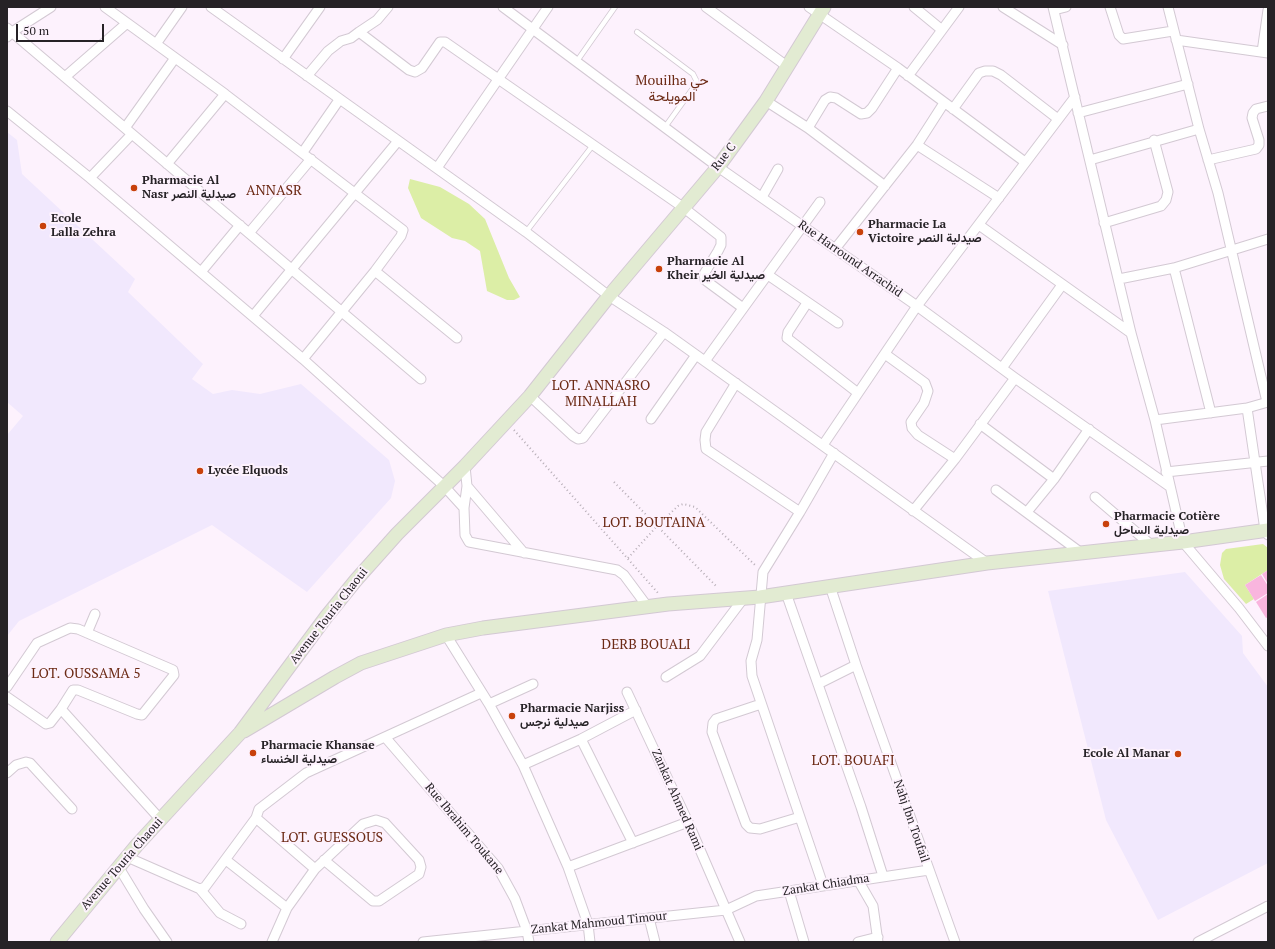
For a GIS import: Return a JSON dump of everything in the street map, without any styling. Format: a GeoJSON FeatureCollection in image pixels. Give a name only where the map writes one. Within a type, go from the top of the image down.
{"type":"FeatureCollection","features":[{"type":"Feature","properties":{"kind":"street"},"geometry":{"type":"LineString","coordinates":[[51,7],[9,32],[65,77],[421,379]]}},
{"type":"Feature","properties":{"kind":"street"},"geometry":{"type":"LineString","coordinates":[[105,7],[303,152],[403,230],[401,236],[375,270],[303,359]]}},
{"type":"Feature","properties":{"kind":"street"},"geometry":{"type":"LineString","coordinates":[[156,44],[182,7]]}},
{"type":"Feature","properties":{"kind":"street"},"geometry":{"type":"LineString","coordinates":[[211,7],[339,100],[526,232],[609,296],[664,332],[987,563]]}},
{"type":"Feature","properties":{"kind":"street"},"geometry":{"type":"LineString","coordinates":[[283,59],[320,7]]}},
{"type":"Feature","properties":{"kind":"street"},"geometry":{"type":"LineString","coordinates":[[307,76],[328,51],[340,41],[352,38],[377,20],[388,7]]}},
{"type":"Feature","properties":{"kind":"street","name":"Rue Harround Arrachid"},"geometry":{"type":"LineString","coordinates":[[503,7],[718,166],[1169,486]]}},
{"type":"Feature","properties":{"kind":"street"},"geometry":{"type":"LineString","coordinates":[[437,168],[548,7]]}},
{"type":"Feature","properties":{"kind":"street"},"geometry":{"type":"LineString","coordinates":[[706,7],[788,67]]}},
{"type":"Feature","properties":{"kind":"street"},"geometry":{"type":"LineString","coordinates":[[914,7],[942,30]]}},
{"type":"Feature","properties":{"kind":"street"},"geometry":{"type":"LineString","coordinates":[[908,76],[959,7]]}},
{"type":"Feature","properties":{"kind":"street"},"geometry":{"type":"LineString","coordinates":[[1003,7],[1063,45]]}},
{"type":"Feature","properties":{"kind":"street"},"geometry":{"type":"LineString","coordinates":[[1066,7],[1054,9],[1104,223],[1119,279],[1131,333],[1155,420],[1183,542],[1239,608],[1268,646]]}},
{"type":"Feature","properties":{"kind":"street"},"geometry":{"type":"LineString","coordinates":[[1110,7],[1119,35],[1123,39],[1175,35],[1265,53],[1268,10]]}},
{"type":"Feature","properties":{"kind":"street"},"geometry":{"type":"LineString","coordinates":[[1155,420],[1247,408],[1267,402],[1230,251],[1218,193],[1199,129],[1168,7]]}},
{"type":"Feature","properties":{"kind":"street"},"geometry":{"type":"LineString","coordinates":[[818,9],[1025,162]]}},
{"type":"Feature","properties":{"kind":"street","name":"Rue C"},"geometry":{"type":"LineString","coordinates":[[609,296],[718,166],[766,101],[788,67],[818,9]]}},
{"type":"Feature","properties":{"kind":"street"},"geometry":{"type":"LineString","coordinates":[[65,77],[127,23]]}},
{"type":"Feature","properties":{"kind":"street"},"geometry":{"type":"LineString","coordinates":[[359,32],[412,71],[418,71],[422,68],[440,42],[445,42],[684,208],[721,237],[721,245],[704,274],[705,280],[743,308]]}},
{"type":"Feature","properties":{"kind":"street"},"geometry":{"type":"LineString","coordinates":[[125,128],[175,58]]}},
{"type":"Feature","properties":{"kind":"street"},"geometry":{"type":"LineString","coordinates":[[808,128],[825,100],[830,98],[836,98],[861,114],[867,113],[872,108],[898,68]]}},
{"type":"Feature","properties":{"kind":"street"},"geometry":{"type":"LineString","coordinates":[[953,109],[979,73],[993,71],[1001,75],[1058,119]]}},
{"type":"Feature","properties":{"kind":"street"},"geometry":{"type":"LineString","coordinates":[[1078,112],[1188,84]]}},
{"type":"Feature","properties":{"kind":"street"},"geometry":{"type":"LineString","coordinates":[[167,164],[225,94]]}},
{"type":"Feature","properties":{"kind":"street"},"geometry":{"type":"LineString","coordinates":[[823,445],[917,306],[1075,97]]}},
{"type":"Feature","properties":{"kind":"street"},"geometry":{"type":"LineString","coordinates":[[303,152],[339,100]]}},
{"type":"Feature","properties":{"kind":"street"},"geometry":{"type":"LineString","coordinates":[[766,101],[808,128],[885,186]]}},
{"type":"Feature","properties":{"kind":"street"},"geometry":{"type":"LineString","coordinates":[[835,249],[917,145],[944,103]]}},
{"type":"Feature","properties":{"kind":"street"},"geometry":{"type":"LineString","coordinates":[[1208,160],[1256,149],[1259,140],[1252,118],[1253,113],[1256,109],[1268,106]]}},
{"type":"Feature","properties":{"kind":"street"},"geometry":{"type":"LineString","coordinates":[[7,111],[90,178],[303,359],[444,486],[464,508]]}},
{"type":"Feature","properties":{"kind":"street"},"geometry":{"type":"LineString","coordinates":[[1090,160],[1154,140],[1199,129]]}},
{"type":"Feature","properties":{"kind":"street"},"geometry":{"type":"LineString","coordinates":[[90,178],[132,134]]}},
{"type":"Feature","properties":{"kind":"street"},"geometry":{"type":"LineString","coordinates":[[1104,223],[1161,206],[1166,200],[1168,192],[1154,140]]}},
{"type":"Feature","properties":{"kind":"street"},"geometry":{"type":"LineString","coordinates":[[253,316],[293,270],[398,141]]}},
{"type":"Feature","properties":{"kind":"street"},"geometry":{"type":"LineString","coordinates":[[917,145],[999,198]]}},
{"type":"Feature","properties":{"kind":"street"},"geometry":{"type":"LineString","coordinates":[[249,233],[311,159]]}},
{"type":"Feature","properties":{"kind":"street"},"geometry":{"type":"LineString","coordinates":[[762,197],[778,169]]}},
{"type":"Feature","properties":{"kind":"street"},"geometry":{"type":"LineString","coordinates":[[705,361],[820,202]]}},
{"type":"Feature","properties":{"kind":"street"},"geometry":{"type":"LineString","coordinates":[[201,272],[240,225]]}},
{"type":"Feature","properties":{"kind":"street"},"geometry":{"type":"LineString","coordinates":[[979,225],[1131,333]]}},
{"type":"Feature","properties":{"kind":"street"},"geometry":{"type":"LineString","coordinates":[[1119,279],[1174,268],[1268,239]]}},
{"type":"Feature","properties":{"kind":"street"},"geometry":{"type":"LineString","coordinates":[[1174,268],[1211,413]]}},
{"type":"Feature","properties":{"kind":"street"},"geometry":{"type":"LineString","coordinates":[[375,270],[457,338]]}},
{"type":"Feature","properties":{"kind":"street"},"geometry":{"type":"LineString","coordinates":[[768,275],[806,303],[838,323]]}},
{"type":"Feature","properties":{"kind":"street"},"geometry":{"type":"LineString","coordinates":[[1002,368],[1062,285]]}},
{"type":"Feature","properties":{"kind":"street","name":"Avenue Touria Chaoui"},"geometry":{"type":"LineString","coordinates":[[57,942],[160,819],[240,733],[322,622],[356,580],[397,534],[507,422],[530,396],[609,296]]}},
{"type":"Feature","properties":{"kind":"street"},"geometry":{"type":"LineString","coordinates":[[806,303],[788,332],[787,338],[858,393]]}},
{"type":"Feature","properties":{"kind":"street"},"geometry":{"type":"LineString","coordinates":[[530,396],[573,436],[578,439],[583,438],[664,332]]}},
{"type":"Feature","properties":{"kind":"street"},"geometry":{"type":"LineString","coordinates":[[885,354],[925,383],[928,391],[924,403],[911,422],[912,428],[918,435],[955,459]]}},
{"type":"Feature","properties":{"kind":"street"},"geometry":{"type":"LineString","coordinates":[[651,419],[696,355]]}},
{"type":"Feature","properties":{"kind":"street"},"geometry":{"type":"LineString","coordinates":[[913,511],[955,459],[1015,378]]}},
{"type":"Feature","properties":{"kind":"street"},"geometry":{"type":"LineString","coordinates":[[736,383],[706,432],[704,440],[706,448],[800,512]]}},
{"type":"Feature","properties":{"kind":"street"},"geometry":{"type":"LineString","coordinates":[[240,733],[361,663],[446,635],[511,623],[647,606],[760,597],[987,563],[1267,532],[1254,463],[1247,408]]}},
{"type":"Feature","properties":{"kind":"street"},"geometry":{"type":"LineString","coordinates":[[980,424],[1054,479]]}},
{"type":"Feature","properties":{"kind":"street"},"geometry":{"type":"LineString","coordinates":[[1028,512],[1054,479],[1089,429]]}},
{"type":"Feature","properties":{"kind":"street"},"geometry":{"type":"LineString","coordinates":[[823,885],[752,676],[751,661],[757,640],[762,572],[800,512],[834,453]]}},
{"type":"Feature","properties":{"kind":"street"},"geometry":{"type":"LineString","coordinates":[[1166,472],[1268,461]]}},
{"type":"Feature","properties":{"kind":"street"},"geometry":{"type":"LineString","coordinates":[[465,466],[467,486],[464,508],[466,535],[469,542],[617,570],[624,575],[647,606]]}},
{"type":"Feature","properties":{"kind":"street"},"geometry":{"type":"LineString","coordinates":[[467,486],[524,553]]}},
{"type":"Feature","properties":{"kind":"street"},"geometry":{"type":"LineString","coordinates":[[996,490],[1028,512],[1080,552]]}},
{"type":"Feature","properties":{"kind":"street"},"geometry":{"type":"LineString","coordinates":[[1095,497],[1150,544]]}},
{"type":"Feature","properties":{"kind":"street","name":"Nahj Ibn Toufail"},"geometry":{"type":"LineString","coordinates":[[830,586],[856,665],[955,942]]}},
{"type":"Feature","properties":{"kind":"street"},"geometry":{"type":"LineString","coordinates":[[786,593],[861,807],[883,876]]}},
{"type":"Feature","properties":{"kind":"street"},"geometry":{"type":"LineString","coordinates":[[666,677],[703,653],[743,599]]}},
{"type":"Feature","properties":{"kind":"street"},"geometry":{"type":"LineString","coordinates":[[87,633],[95,614]]}},
{"type":"Feature","properties":{"kind":"street"},"geometry":{"type":"LineString","coordinates":[[7,687],[37,643],[70,628],[87,633],[173,670],[174,675],[142,714],[137,714],[78,690],[73,690],[50,723],[46,724],[7,697]]}},
{"type":"Feature","properties":{"kind":"street"},"geometry":{"type":"LineString","coordinates":[[446,635],[489,704],[523,765],[568,867],[588,924],[590,942]]}},
{"type":"Feature","properties":{"kind":"street"},"geometry":{"type":"LineString","coordinates":[[818,684],[856,665]]}},
{"type":"Feature","properties":{"kind":"street"},"geometry":{"type":"LineString","coordinates":[[489,704],[533,684]]}},
{"type":"Feature","properties":{"kind":"street","name":"Zankat Ahmed Rami"},"geometry":{"type":"LineString","coordinates":[[627,692],[688,822],[740,942]]}},
{"type":"Feature","properties":{"kind":"street"},"geometry":{"type":"LineString","coordinates":[[203,888],[226,860],[256,818],[260,809],[306,773],[481,693]]}},
{"type":"Feature","properties":{"kind":"street"},"geometry":{"type":"LineString","coordinates":[[761,704],[716,719],[713,723],[712,732],[746,824],[750,828],[760,829],[800,817]]}},
{"type":"Feature","properties":{"kind":"street"},"geometry":{"type":"LineString","coordinates":[[61,709],[160,819]]}},
{"type":"Feature","properties":{"kind":"street"},"geometry":{"type":"LineString","coordinates":[[523,765],[582,739],[636,710]]}},
{"type":"Feature","properties":{"kind":"street","name":"Rue Ibrahim Toukane"},"geometry":{"type":"LineString","coordinates":[[385,737],[498,868],[515,899],[527,931],[529,942]]}},
{"type":"Feature","properties":{"kind":"street"},"geometry":{"type":"LineString","coordinates":[[582,739],[633,844]]}},
{"type":"Feature","properties":{"kind":"street"},"geometry":{"type":"LineString","coordinates":[[7,773],[16,765],[26,762],[30,763],[72,809]]}},
{"type":"Feature","properties":{"kind":"street"},"geometry":{"type":"LineString","coordinates":[[256,818],[315,869]]}},
{"type":"Feature","properties":{"kind":"street"},"geometry":{"type":"LineString","coordinates":[[272,942],[287,908],[315,869],[324,860],[363,824],[376,820],[385,823],[419,860],[421,867],[419,874],[380,901],[373,901],[324,860]]}},
{"type":"Feature","properties":{"kind":"street"},"geometry":{"type":"LineString","coordinates":[[568,867],[633,844],[688,822]]}},
{"type":"Feature","properties":{"kind":"street"},"geometry":{"type":"LineString","coordinates":[[226,860],[287,908]]}},
{"type":"Feature","properties":{"kind":"street"},"geometry":{"type":"LineString","coordinates":[[123,862],[203,888],[220,914],[241,924]]}},
{"type":"Feature","properties":{"kind":"street"},"geometry":{"type":"LineString","coordinates":[[123,862],[144,909],[167,942]]}},
{"type":"Feature","properties":{"kind":"street","name":"Zankat Chiadma"},"geometry":{"type":"LineString","coordinates":[[726,910],[756,896],[929,870]]}},
{"type":"Feature","properties":{"kind":"street"},"geometry":{"type":"LineString","coordinates":[[858,880],[873,906],[878,940],[858,942]]}},
{"type":"Feature","properties":{"kind":"street"},"geometry":{"type":"LineString","coordinates":[[789,891],[804,942]]}},
{"type":"Feature","properties":{"kind":"street"},"geometry":{"type":"LineString","coordinates":[[1198,942],[1268,906]]}},
{"type":"Feature","properties":{"kind":"street","name":"Zankat Mahmoud Timour"},"geometry":{"type":"LineString","coordinates":[[423,942],[466,940],[527,931],[726,910]]}},
{"type":"Feature","properties":{"kind":"street"},"geometry":{"type":"LineString","coordinates":[[649,918],[655,942]]}},
{"type":"Feature","properties":{"kind":"lane"},"geometry":{"type":"LineString","coordinates":[[577,61],[615,7]]}},
{"type":"Feature","properties":{"kind":"lane"},"geometry":{"type":"LineString","coordinates":[[636,32],[693,74],[696,80],[696,84],[665,127]]}},
{"type":"Feature","properties":{"kind":"lane"},"geometry":{"type":"LineString","coordinates":[[526,232],[593,145]]}},
{"type":"Feature","properties":{"kind":"path"},"geometry":{"type":"LineString","coordinates":[[507,422],[668,604]]}},
{"type":"Feature","properties":{"kind":"path"},"geometry":{"type":"LineString","coordinates":[[614,482],[658,525],[729,600]]}},
{"type":"Feature","properties":{"kind":"path"},"geometry":{"type":"LineString","coordinates":[[628,558],[658,525],[678,506],[689,504],[695,507],[762,572]]}},
{"type":"Feature","properties":{"kind":"shaded area","name":"Lycée Elquods"},"geometry":{"type":"Polygon","coordinates":[[[7,132],[17,140],[22,174],[135,279],[128,292],[203,364],[192,379],[213,394],[232,390],[260,394],[301,384],[389,460],[395,481],[391,498],[307,592],[212,525],[19,621],[7,636],[7,435],[23,416],[7,402],[7,132]]]}},
{"type":"Feature","properties":{"kind":"shaded area","name":"Ecole Al Manar"},"geometry":{"type":"Polygon","coordinates":[[[1185,572],[1242,636],[1243,653],[1268,687],[1268,863],[1158,920],[1106,820],[1048,591],[1185,572]]]}},
{"type":"Feature","properties":{"kind":"green space"},"geometry":{"type":"Polygon","coordinates":[[[410,179],[440,187],[469,204],[485,219],[509,278],[520,297],[514,300],[507,300],[487,291],[480,251],[465,241],[452,238],[421,218],[408,188],[410,179]]]}},
{"type":"Feature","properties":{"kind":"green space"},"geometry":{"type":"Polygon","coordinates":[[[1263,544],[1268,548],[1268,570],[1245,585],[1254,599],[1246,604],[1224,579],[1220,565],[1222,553],[1226,549],[1263,544]]]}},
{"type":"Feature","properties":{"kind":"building"},"geometry":{"type":"Polygon","coordinates":[[[1268,570],[1268,584],[1262,574],[1268,570]]]}},
{"type":"Feature","properties":{"kind":"building"},"geometry":{"type":"Polygon","coordinates":[[[1261,575],[1268,586],[1268,593],[1255,601],[1245,585],[1261,575]]]}},
{"type":"Feature","properties":{"kind":"building"},"geometry":{"type":"Polygon","coordinates":[[[1268,594],[1268,617],[1266,618],[1256,602],[1268,594]]]}},
{"type":"Feature","properties":{"kind":"place","name":"Pharmacie Al Nasr صيدلية النصر"},"geometry":{"type":"Point","coordinates":[134,188]}},
{"type":"Feature","properties":{"kind":"place","name":"Ecole Lalla Zehra"},"geometry":{"type":"Point","coordinates":[43,226]}},
{"type":"Feature","properties":{"kind":"place","name":"Pharmacie La Victoire صيدلية النصر"},"geometry":{"type":"Point","coordinates":[860,232]}},
{"type":"Feature","properties":{"kind":"place","name":"Pharmacie Al Kheir صيدلية الخير"},"geometry":{"type":"Point","coordinates":[659,269]}},
{"type":"Feature","properties":{"kind":"place","name":"Lycée Elquods"},"geometry":{"type":"Point","coordinates":[200,471]}},
{"type":"Feature","properties":{"kind":"place","name":"Pharmacie Cotière صيدلية الساحل"},"geometry":{"type":"Point","coordinates":[1106,524]}},
{"type":"Feature","properties":{"kind":"place","name":"Pharmacie Narjiss صيدلية نرجس"},"geometry":{"type":"Point","coordinates":[512,716]}},
{"type":"Feature","properties":{"kind":"place","name":"Pharmacie Khansae صيدلية الخنساء"},"geometry":{"type":"Point","coordinates":[253,753]}},
{"type":"Feature","properties":{"kind":"place","name":"Ecole Al Manar"},"geometry":{"type":"Point","coordinates":[1178,754]}},
{"type":"Feature","properties":{"kind":"district","name":"Mouilha حي المويلحة"},"geometry":{"type":"Point","coordinates":[672,90]}},
{"type":"Feature","properties":{"kind":"district","name":"ANNASR"},"geometry":{"type":"Point","coordinates":[274,191]}},
{"type":"Feature","properties":{"kind":"district","name":"LOT. ANNASRO MINALLAH"},"geometry":{"type":"Point","coordinates":[601,394]}},
{"type":"Feature","properties":{"kind":"district","name":"LOT. BOUTAINA"},"geometry":{"type":"Point","coordinates":[654,523]}},
{"type":"Feature","properties":{"kind":"district","name":"DERB BOUALI"},"geometry":{"type":"Point","coordinates":[646,645]}},
{"type":"Feature","properties":{"kind":"district","name":"LOT. OUSSAMA 5"},"geometry":{"type":"Point","coordinates":[86,674]}},
{"type":"Feature","properties":{"kind":"district","name":"LOT. BOUAFI"},"geometry":{"type":"Point","coordinates":[853,761]}},
{"type":"Feature","properties":{"kind":"district","name":"LOT. GUESSOUS"},"geometry":{"type":"Point","coordinates":[332,838]}}]}
